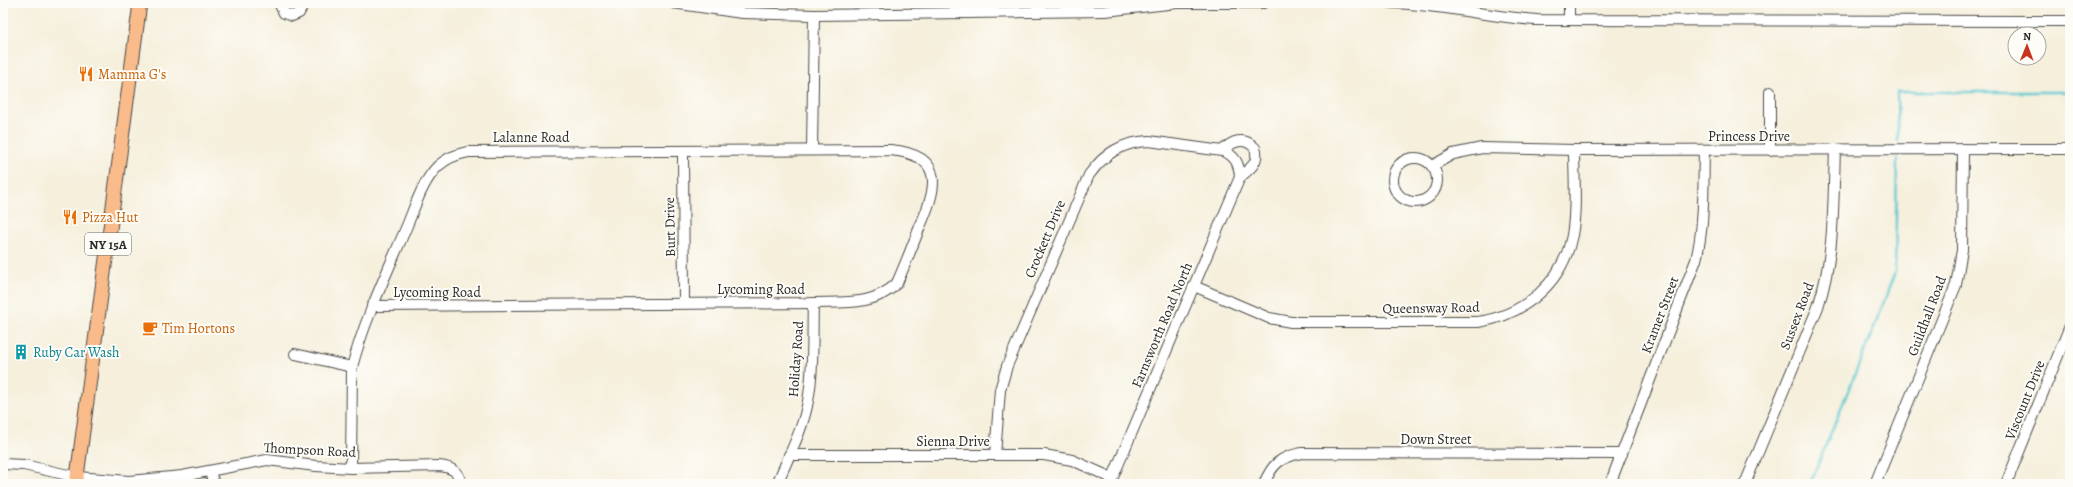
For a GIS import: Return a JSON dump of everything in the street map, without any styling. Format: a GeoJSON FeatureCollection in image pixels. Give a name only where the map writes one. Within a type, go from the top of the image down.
{"type":"FeatureCollection","features":[{"type":"Feature","properties":{"kind":"main road","name":"NY 15A"},"geometry":{"type":"LineString","coordinates":[[76,480],[140,3]]}},
{"type":"Feature","properties":{"kind":"street"},"geometry":{"type":"LineString","coordinates":[[279,3],[284,13],[292,16],[299,13],[304,3]]}},
{"type":"Feature","properties":{"kind":"street"},"geometry":{"type":"LineString","coordinates":[[673,3],[742,13],[814,14],[1021,7],[1105,11],[1177,4],[1264,3]]}},
{"type":"Feature","properties":{"kind":"street"},"geometry":{"type":"LineString","coordinates":[[1391,3],[1431,6],[1510,18],[1569,20],[2070,21]]}},
{"type":"Feature","properties":{"kind":"street"},"geometry":{"type":"LineString","coordinates":[[1569,3],[1569,20]]}},
{"type":"Feature","properties":{"kind":"street"},"geometry":{"type":"LineString","coordinates":[[812,150],[814,14]]}},
{"type":"Feature","properties":{"kind":"street"},"geometry":{"type":"LineString","coordinates":[[1770,92],[1770,150]]}},
{"type":"Feature","properties":{"kind":"street","name":"Crockett Drive"},"geometry":{"type":"LineString","coordinates":[[995,454],[999,397],[1007,366],[1089,175],[1107,154],[1118,148],[1138,141],[1149,141],[1222,151]]}},
{"type":"Feature","properties":{"kind":"street"},"geometry":{"type":"LineString","coordinates":[[1237,141],[1246,141],[1255,148],[1256,158],[1254,165],[1240,177],[1236,160],[1228,153],[1222,151],[1237,141]]}},
{"type":"Feature","properties":{"kind":"street","name":"Princess Drive"},"geometry":{"type":"LineString","coordinates":[[1432,166],[1453,154],[1466,150],[1490,148],[1574,150],[2070,149]]}},
{"type":"Feature","properties":{"kind":"street","name":"Sussex Road"},"geometry":{"type":"LineString","coordinates":[[1745,484],[1818,307],[1825,281],[1832,244],[1835,149]]}},
{"type":"Feature","properties":{"kind":"street","name":"Guildhall Road"},"geometry":{"type":"LineString","coordinates":[[1875,484],[1956,285],[1962,250],[1963,149]]}},
{"type":"Feature","properties":{"kind":"street","name":"Lalanne Road"},"geometry":{"type":"LineString","coordinates":[[351,468],[352,366],[372,306],[425,185],[438,166],[447,159],[468,152],[812,150]]}},
{"type":"Feature","properties":{"kind":"street","name":"Lycoming Road"},"geometry":{"type":"LineString","coordinates":[[372,306],[519,306],[684,302],[813,303],[865,301],[878,298],[889,291],[902,272],[928,208],[933,191],[934,180],[931,170],[924,160],[915,154],[904,151],[812,150]]}},
{"type":"Feature","properties":{"kind":"street","name":"Queensway Road"},"geometry":{"type":"LineString","coordinates":[[1194,286],[1269,318],[1291,322],[1478,322],[1503,316],[1527,304],[1537,296],[1552,280],[1564,260],[1573,225],[1574,150]]}},
{"type":"Feature","properties":{"kind":"street","name":"Kramer Street"},"geometry":{"type":"LineString","coordinates":[[1610,484],[1696,260],[1702,232],[1704,208],[1704,150]]}},
{"type":"Feature","properties":{"kind":"street","name":"Burt Drive"},"geometry":{"type":"LineString","coordinates":[[683,151],[684,302]]}},
{"type":"Feature","properties":{"kind":"street"},"geometry":{"type":"LineString","coordinates":[[1413,157],[1420,158],[1432,166],[1437,180],[1436,187],[1426,199],[1412,202],[1399,196],[1392,183],[1392,176],[1400,163],[1413,157]]}},
{"type":"Feature","properties":{"kind":"street","name":"Farnsworth Road North"},"geometry":{"type":"LineString","coordinates":[[1111,481],[1240,177]]}},
{"type":"Feature","properties":{"kind":"street","name":"Holiday Road"},"geometry":{"type":"LineString","coordinates":[[777,484],[803,419],[808,402],[811,371],[813,303]]}},
{"type":"Feature","properties":{"kind":"street","name":"Viscount Drive"},"geometry":{"type":"LineString","coordinates":[[2006,484],[2070,326]]}},
{"type":"Feature","properties":{"kind":"street"},"geometry":{"type":"LineString","coordinates":[[295,354],[352,366]]}},
{"type":"Feature","properties":{"kind":"street","name":"Down Street"},"geometry":{"type":"LineString","coordinates":[[1264,484],[1269,471],[1276,464],[1288,457],[1302,453],[1622,454]]}},
{"type":"Feature","properties":{"kind":"street","name":"Sienna Drive"},"geometry":{"type":"LineString","coordinates":[[789,455],[1044,455],[1063,458],[1084,465],[1111,481]]}},
{"type":"Feature","properties":{"kind":"street","name":"Thompson Road"},"geometry":{"type":"LineString","coordinates":[[3,464],[24,465],[76,480],[129,481],[210,472],[254,461],[266,460],[316,466],[351,468],[446,467],[453,469],[459,476],[461,484]]}},
{"type":"Feature","properties":{"kind":"street"},"geometry":{"type":"LineString","coordinates":[[210,472],[214,484]]}},
{"type":"Feature","properties":{"kind":"waterway"},"geometry":{"type":"LineString","coordinates":[[1898,141],[1897,92],[2070,92]]}},
{"type":"Feature","properties":{"kind":"waterway"},"geometry":{"type":"LineString","coordinates":[[1810,484],[1895,272],[1897,160]]}},
{"type":"Feature","properties":{"kind":"place","name":"Mamma G's"},"geometry":{"type":"Point","coordinates":[86,74]}},
{"type":"Feature","properties":{"kind":"place","name":"Pizza Hut"},"geometry":{"type":"Point","coordinates":[70,217]}},
{"type":"Feature","properties":{"kind":"place","name":"Tim Hortons"},"geometry":{"type":"Point","coordinates":[150,328]}},
{"type":"Feature","properties":{"kind":"place","name":"Ruby Car Wash"},"geometry":{"type":"Point","coordinates":[21,352]}}]}
